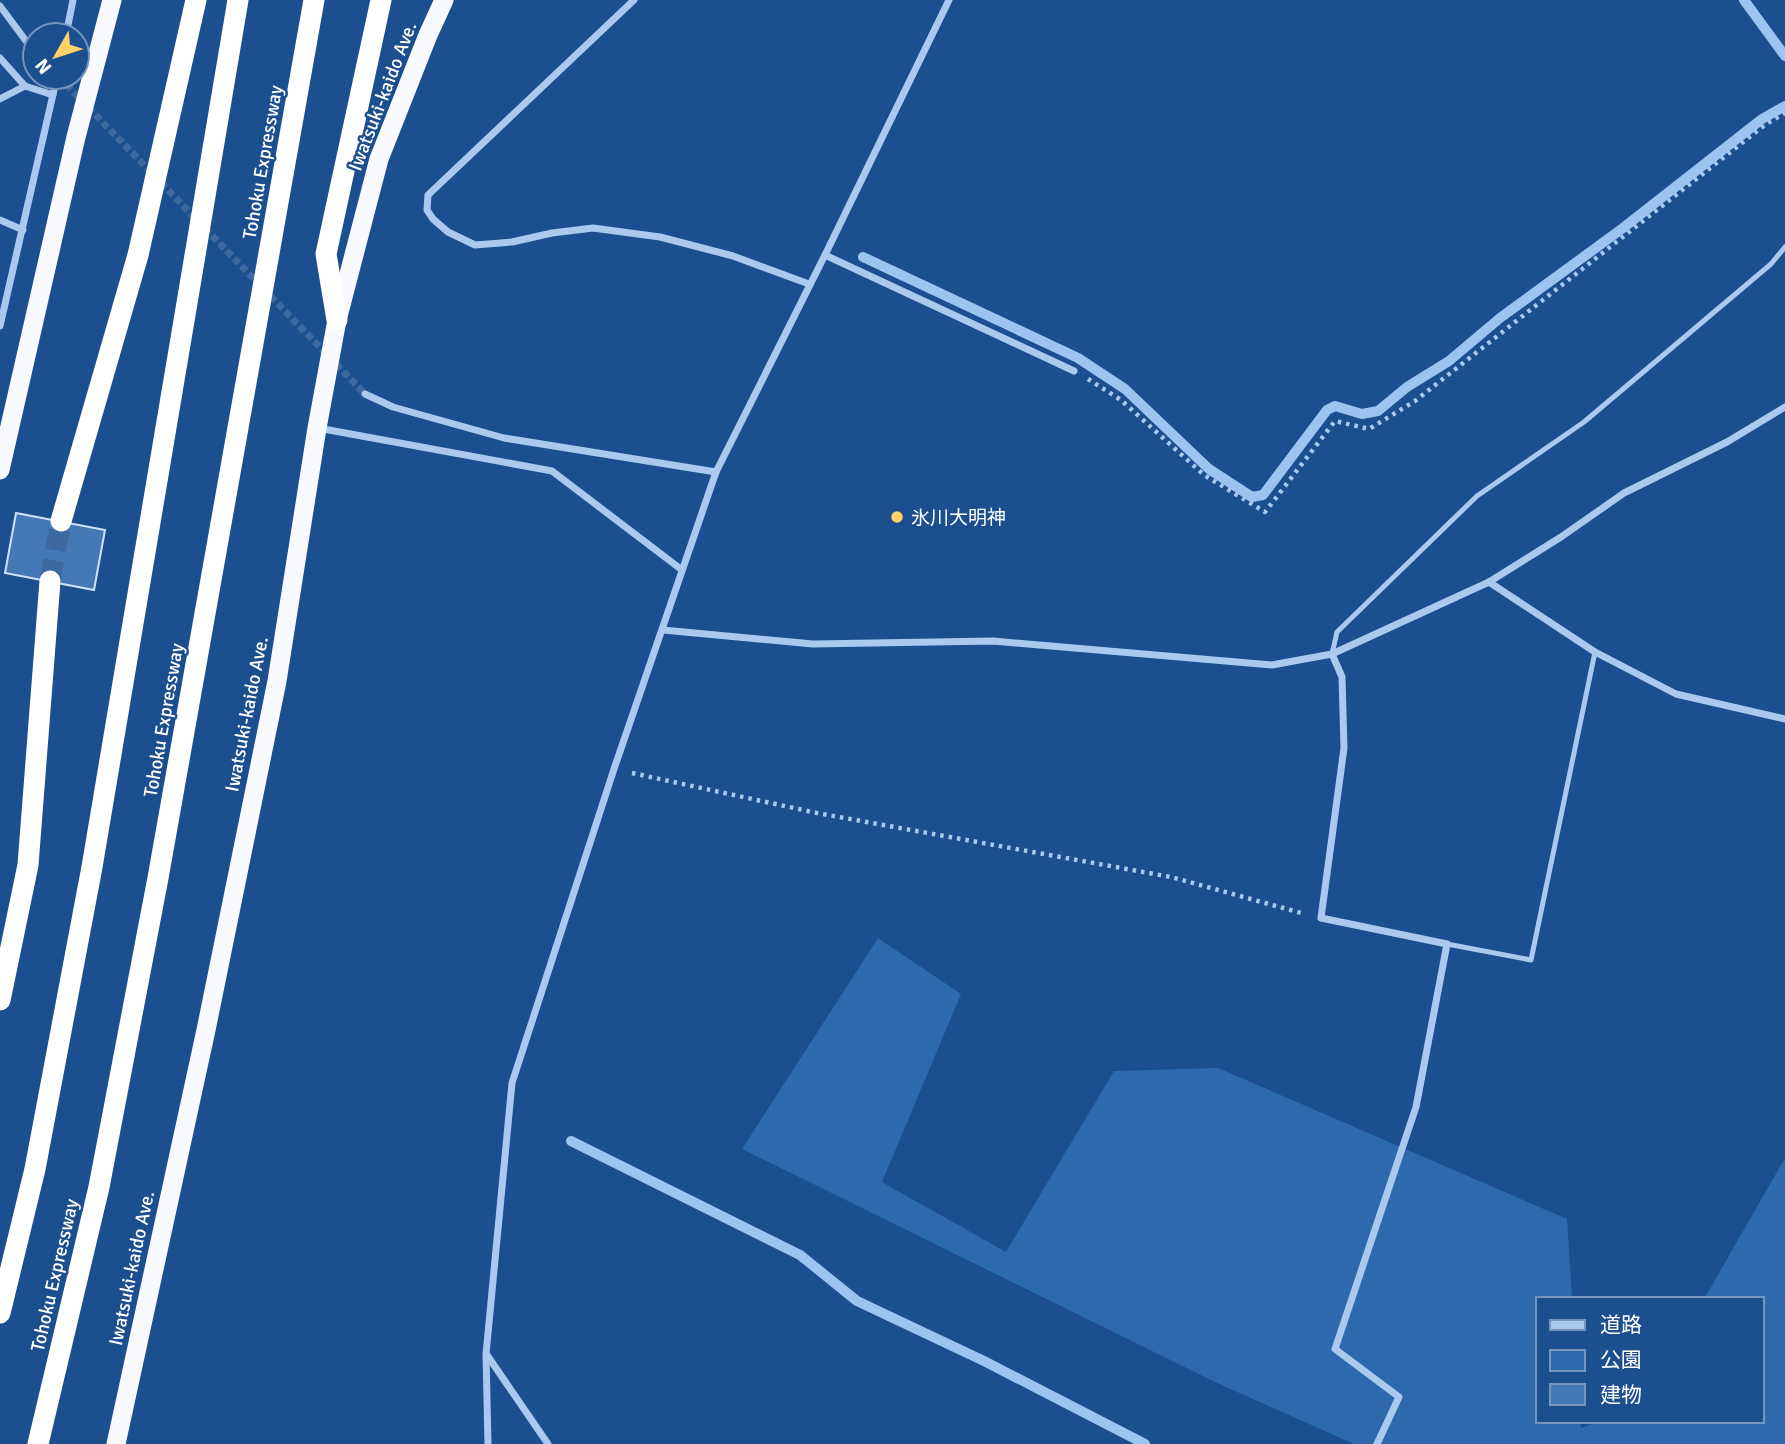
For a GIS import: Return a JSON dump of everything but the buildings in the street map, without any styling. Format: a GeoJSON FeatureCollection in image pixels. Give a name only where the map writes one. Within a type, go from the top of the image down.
{"type":"FeatureCollection","features":[{"type":"Feature","properties":{"kind":"highway"},"geometry":{"type":"LineString","coordinates":[[0,470],[76,137],[112,0]]}},
{"type":"Feature","properties":{"kind":"highway"},"geometry":{"type":"LineString","coordinates":[[61,521],[138,255],[196,0]]}},
{"type":"Feature","properties":{"kind":"highway"},"geometry":{"type":"LineString","coordinates":[[0,1313],[35,1169],[89,881],[239,0]]}},
{"type":"Feature","properties":{"kind":"highway","name":"Tohoku Expressway"},"geometry":{"type":"LineString","coordinates":[[38,1444],[99,1187],[158,877],[314,0]]}},
{"type":"Feature","properties":{"kind":"highway"},"geometry":{"type":"LineString","coordinates":[[337,320],[326,254],[381,0]]}},
{"type":"Feature","properties":{"kind":"highway","name":"Iwatsuki-kaido Ave."},"geometry":{"type":"LineString","coordinates":[[116,1444],[206,1030],[277,681],[337,320],[379,159],[444,0]]}},
{"type":"Feature","properties":{"kind":"highway"},"geometry":{"type":"LineString","coordinates":[[0,1000],[28,865],[50,581]]}},
{"type":"Feature","properties":{"kind":"street"},"geometry":{"type":"LineString","coordinates":[[68,21],[73,0]]}},
{"type":"Feature","properties":{"kind":"street"},"geometry":{"type":"LineString","coordinates":[[634,0],[428,195],[427,210],[448,232],[475,245],[512,242],[593,228],[660,237],[733,256],[809,284]]}},
{"type":"Feature","properties":{"kind":"street"},"geometry":{"type":"LineString","coordinates":[[488,1444],[486,1354],[512,1083],[614,769],[716,472],[949,0]]}},
{"type":"Feature","properties":{"kind":"street"},"geometry":{"type":"LineString","coordinates":[[0,6],[21,34]]}},
{"type":"Feature","properties":{"kind":"street"},"geometry":{"type":"LineString","coordinates":[[0,58],[21,82]]}},
{"type":"Feature","properties":{"kind":"street"},"geometry":{"type":"LineString","coordinates":[[0,99],[21,88]]}},
{"type":"Feature","properties":{"kind":"street"},"geometry":{"type":"LineString","coordinates":[[41,91],[53,95]]}},
{"type":"Feature","properties":{"kind":"street"},"geometry":{"type":"LineString","coordinates":[[0,326],[54,91]]}},
{"type":"Feature","properties":{"kind":"street"},"geometry":{"type":"LineString","coordinates":[[0,220],[23,230]]}},
{"type":"Feature","properties":{"kind":"street"},"geometry":{"type":"LineString","coordinates":[[825,255],[1074,371]]}},
{"type":"Feature","properties":{"kind":"street"},"geometry":{"type":"LineString","coordinates":[[365,394],[393,407],[504,438],[716,472]]}},
{"type":"Feature","properties":{"kind":"street"},"geometry":{"type":"LineString","coordinates":[[663,630],[813,644],[993,641],[1272,665],[1332,654],[1489,582],[1625,493],[1727,442],[1785,407]]}},
{"type":"Feature","properties":{"kind":"street"},"geometry":{"type":"LineString","coordinates":[[317,428],[552,471],[682,570]]}},
{"type":"Feature","properties":{"kind":"street"},"geometry":{"type":"LineString","coordinates":[[1489,582],[1595,652],[1676,694],[1785,719]]}},
{"type":"Feature","properties":{"kind":"street"},"geometry":{"type":"LineString","coordinates":[[1332,654],[1342,677],[1344,748],[1321,918],[1447,944],[1416,1107],[1335,1349],[1399,1397],[1377,1444]]}},
{"type":"Feature","properties":{"kind":"street"},"geometry":{"type":"LineString","coordinates":[[486,1354],[548,1444]]}},
{"type":"Feature","properties":{"kind":"lane"},"geometry":{"type":"LineString","coordinates":[[1332,654],[1338,632],[1477,496],[1584,422],[1772,264],[1785,247]]}},
{"type":"Feature","properties":{"kind":"lane"},"geometry":{"type":"LineString","coordinates":[[1447,944],[1531,960],[1595,652]]}},
{"type":"Feature","properties":{"kind":"path"},"geometry":{"type":"LineString","coordinates":[[1074,371],[1121,400],[1204,475],[1265,512],[1335,421],[1369,429],[1415,401],[1766,124],[1785,113]]}},
{"type":"Feature","properties":{"kind":"path"},"geometry":{"type":"LineString","coordinates":[[614,769],[817,813],[1171,877],[1321,918]]}},
{"type":"Feature","properties":{"kind":"green space"},"geometry":{"type":"Polygon","coordinates":[[[878,938],[961,994],[882,1182],[1006,1252],[1114,1071],[1218,1068],[1567,1219],[1572,1297],[1536,1297],[1536,1423],[1580,1423],[1581,1428],[1596,1423],[1764,1423],[1764,1297],[1705,1297],[1785,1158],[1785,1444],[1354,1444],[1215,1382],[742,1149],[878,938]]]}},
{"type":"Feature","properties":{"kind":"waterway"},"geometry":{"type":"LineString","coordinates":[[1744,0],[1785,56]]}},
{"type":"Feature","properties":{"kind":"waterway"},"geometry":{"type":"LineString","coordinates":[[863,257],[1078,358],[1125,389],[1209,469],[1252,497],[1263,495],[1327,410],[1335,406],[1362,414],[1378,411],[1407,387],[1449,361],[1500,318],[1623,228],[1762,119],[1785,106]]}},
{"type":"Feature","properties":{"kind":"waterway"},"geometry":{"type":"LineString","coordinates":[[571,1141],[800,1255],[857,1301],[984,1361],[1145,1444]]}},
{"type":"Feature","properties":{"kind":"tunnel"},"geometry":{"type":"LineString","coordinates":[[73,91],[365,394]]}},
{"type":"Feature","properties":{"kind":"tunnel"},"geometry":{"type":"LineString","coordinates":[[50,581],[61,521]]}},
{"type":"Feature","properties":{"kind":"place","name":"氷川大明神"},"geometry":{"type":"Point","coordinates":[897,517]}}]}
